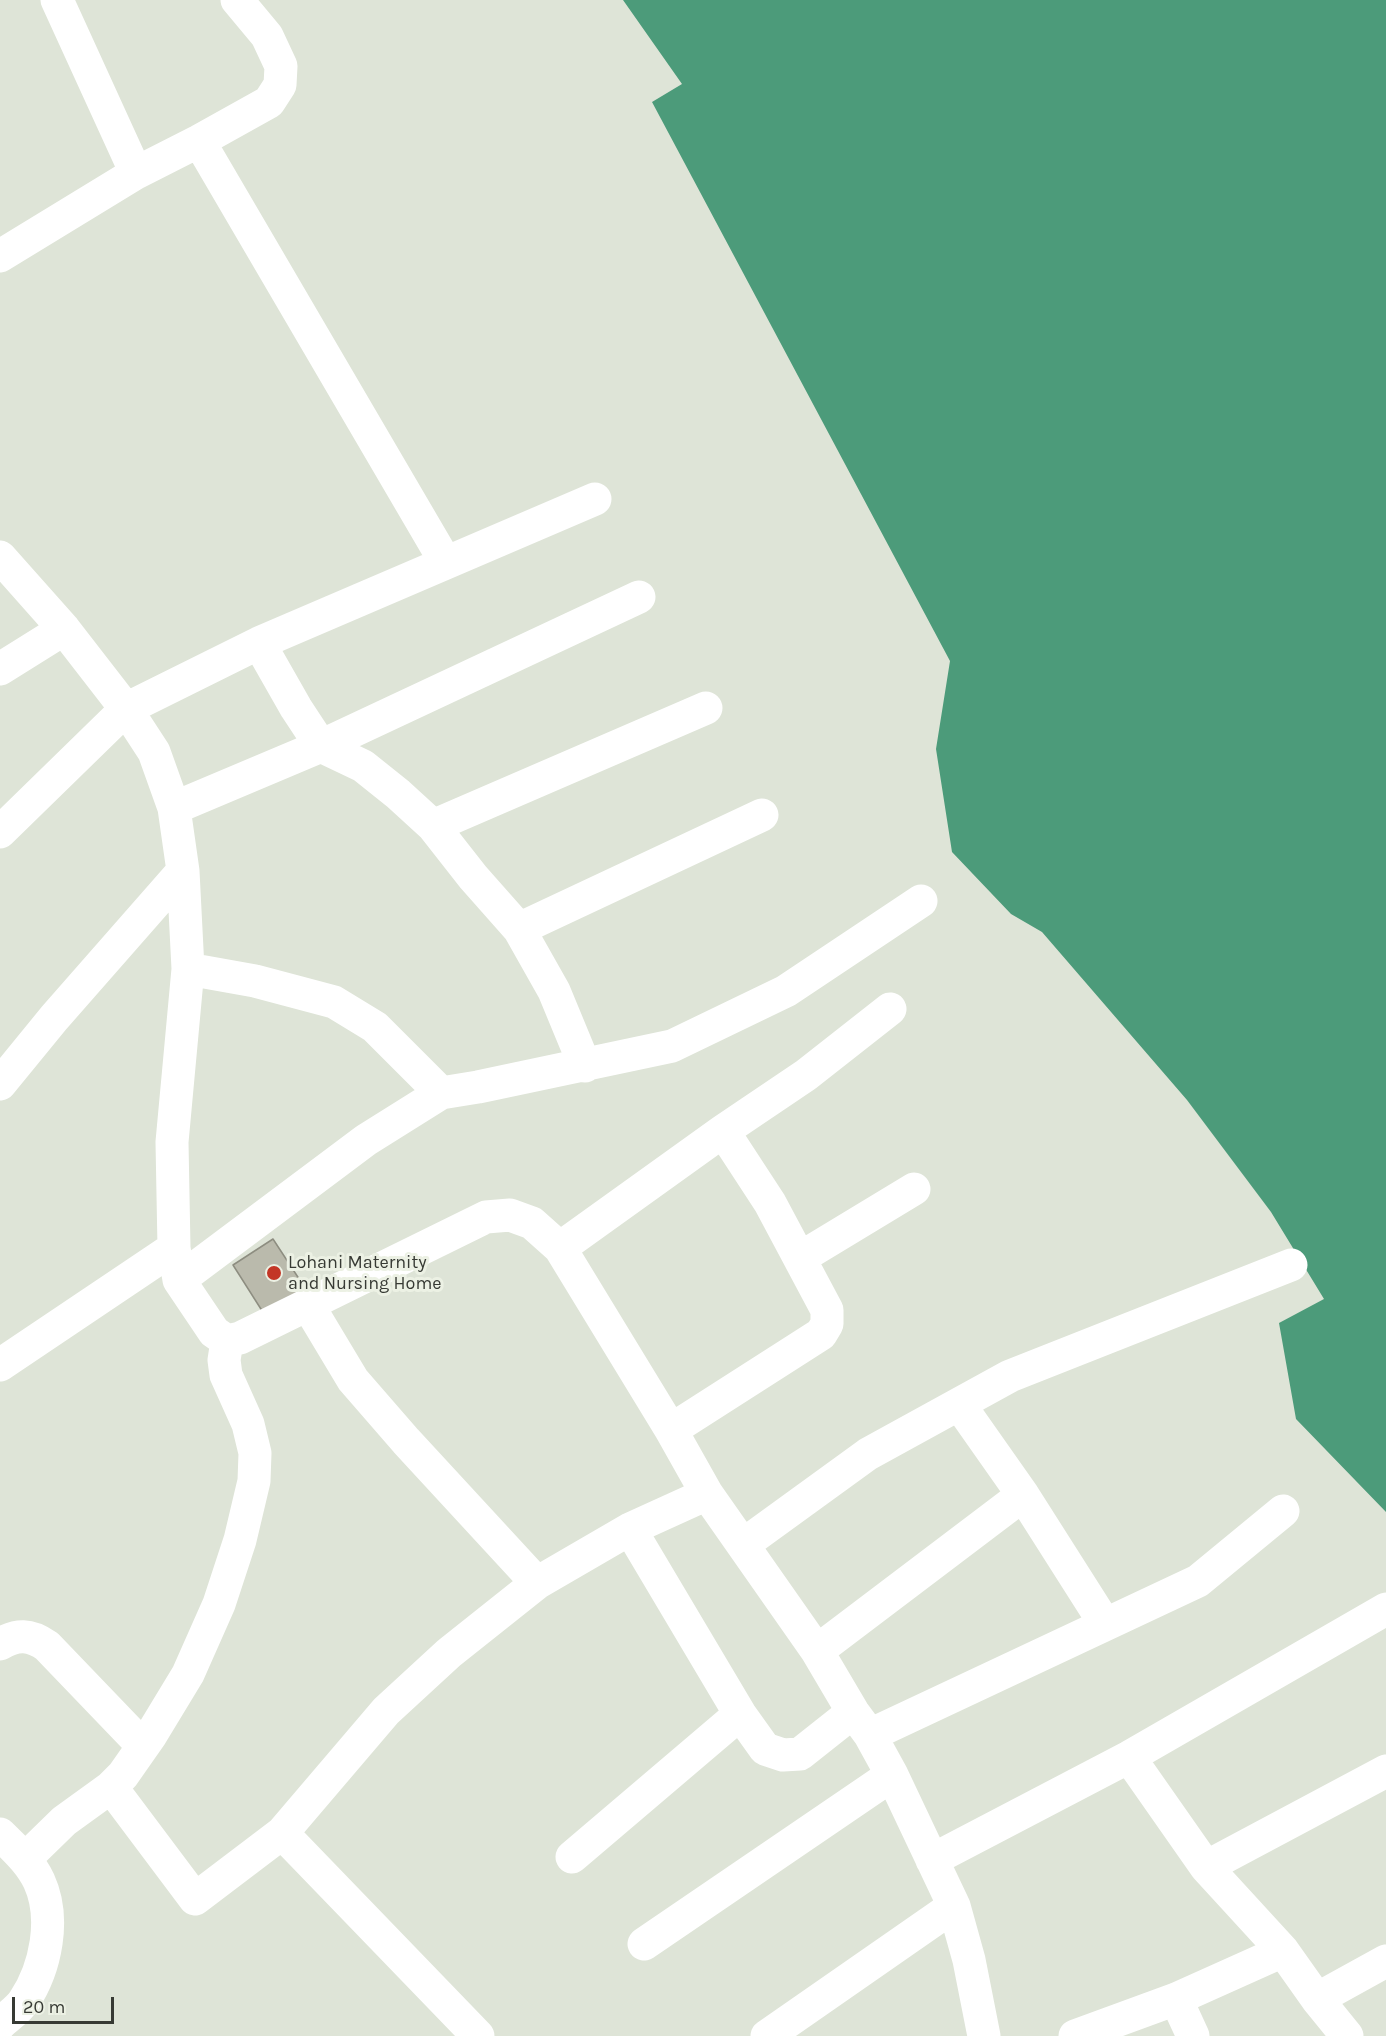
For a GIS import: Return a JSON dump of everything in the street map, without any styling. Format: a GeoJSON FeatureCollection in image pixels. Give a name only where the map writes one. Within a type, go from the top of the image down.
{"type":"FeatureCollection","features":[{"type":"Feature","properties":{"kind":"street"},"geometry":{"type":"LineString","coordinates":[[57,0],[136,173]]}},
{"type":"Feature","properties":{"kind":"street"},"geometry":{"type":"LineString","coordinates":[[0,256],[136,173],[269,102],[280,85],[281,66],[267,36],[237,0]]}},
{"type":"Feature","properties":{"kind":"street"},"geometry":{"type":"LineString","coordinates":[[199,141],[446,563]]}},
{"type":"Feature","properties":{"kind":"street"},"geometry":{"type":"LineString","coordinates":[[0,832],[126,709],[259,643],[595,499]]}},
{"type":"Feature","properties":{"kind":"street"},"geometry":{"type":"LineString","coordinates":[[0,557],[64,629],[126,709],[154,752],[174,808],[183,871],[188,969],[172,1142],[174,1248],[179,1280],[214,1332],[227,1341],[240,1338],[486,1217],[510,1215],[532,1223],[560,1248],[671,1430],[707,1494],[817,1651],[892,1775],[954,1906],[969,1960],[984,2036]]}},
{"type":"Feature","properties":{"kind":"street"},"geometry":{"type":"LineString","coordinates":[[174,808],[321,746],[639,597]]}},
{"type":"Feature","properties":{"kind":"street"},"geometry":{"type":"LineString","coordinates":[[0,669],[64,629]]}},
{"type":"Feature","properties":{"kind":"street"},"geometry":{"type":"LineString","coordinates":[[259,643],[296,708],[321,746],[363,766],[433,826],[473,877],[519,929],[554,991],[585,1066]]}},
{"type":"Feature","properties":{"kind":"street"},"geometry":{"type":"LineString","coordinates":[[433,826],[706,708]]}},
{"type":"Feature","properties":{"kind":"street"},"geometry":{"type":"LineString","coordinates":[[519,929],[762,815]]}},
{"type":"Feature","properties":{"kind":"street"},"geometry":{"type":"LineString","coordinates":[[0,1084],[54,1018],[183,871]]}},
{"type":"Feature","properties":{"kind":"street"},"geometry":{"type":"LineString","coordinates":[[179,1280],[366,1140],[441,1093],[585,1066],[672,1046],[786,991],[921,901]]}},
{"type":"Feature","properties":{"kind":"street"},"geometry":{"type":"LineString","coordinates":[[188,969],[255,981],[334,1002],[375,1028],[441,1093]]}},
{"type":"Feature","properties":{"kind":"street"},"geometry":{"type":"LineString","coordinates":[[560,1248],[723,1131],[806,1075],[890,1009]]}},
{"type":"Feature","properties":{"kind":"street"},"geometry":{"type":"LineString","coordinates":[[671,1430],[821,1334],[827,1324],[827,1310],[800,1258],[770,1203],[723,1131]]}},
{"type":"Feature","properties":{"kind":"street"},"geometry":{"type":"LineString","coordinates":[[800,1258],[914,1189]]}},
{"type":"Feature","properties":{"kind":"street"},"geometry":{"type":"LineString","coordinates":[[0,1365],[174,1248]]}},
{"type":"Feature","properties":{"kind":"street"},"geometry":{"type":"LineString","coordinates":[[744,1544],[868,1455],[1010,1376],[1291,1265]]}},
{"type":"Feature","properties":{"kind":"street"},"geometry":{"type":"LineString","coordinates":[[308,1305],[353,1380],[537,1583]]}},
{"type":"Feature","properties":{"kind":"street"},"geometry":{"type":"LineString","coordinates":[[25,1859],[64,1821],[111,1787],[123,1775],[188,1674],[219,1604],[240,1540],[254,1481],[255,1453],[248,1424],[226,1375],[224,1360],[227,1341]]}},
{"type":"Feature","properties":{"kind":"street"},"geometry":{"type":"LineString","coordinates":[[959,1404],[1023,1495],[1105,1624]]}},
{"type":"Feature","properties":{"kind":"street"},"geometry":{"type":"LineString","coordinates":[[111,1787],[195,1899],[282,1833],[386,1712],[449,1653],[537,1583],[630,1529],[707,1494]]}},
{"type":"Feature","properties":{"kind":"street"},"geometry":{"type":"LineString","coordinates":[[817,1651],[1023,1495]]}},
{"type":"Feature","properties":{"kind":"street"},"geometry":{"type":"LineString","coordinates":[[630,1529],[740,1714],[765,1749],[783,1755],[800,1754],[862,1724],[1105,1624],[1198,1581],[1283,1511]]}},
{"type":"Feature","properties":{"kind":"street"},"geometry":{"type":"LineString","coordinates":[[932,1860],[1129,1757],[1386,1610]]}},
{"type":"Feature","properties":{"kind":"street"},"geometry":{"type":"LineString","coordinates":[[0,1644],[21,1635],[37,1638],[143,1746]]}},
{"type":"Feature","properties":{"kind":"street"},"geometry":{"type":"LineString","coordinates":[[572,1857],[740,1714]]}},
{"type":"Feature","properties":{"kind":"street"},"geometry":{"type":"LineString","coordinates":[[1129,1757],[1206,1867],[1282,1951],[1317,2000],[1347,2036]]}},
{"type":"Feature","properties":{"kind":"street"},"geometry":{"type":"LineString","coordinates":[[1206,1867],[1386,1771]]}},
{"type":"Feature","properties":{"kind":"street"},"geometry":{"type":"LineString","coordinates":[[644,1944],[892,1775]]}},
{"type":"Feature","properties":{"kind":"street"},"geometry":{"type":"LineString","coordinates":[[282,1833],[478,2036]]}},
{"type":"Feature","properties":{"kind":"street"},"geometry":{"type":"LineString","coordinates":[[0,1834],[25,1859],[39,1882],[48,1915],[44,1957],[23,2002],[0,2024]]}},
{"type":"Feature","properties":{"kind":"street"},"geometry":{"type":"LineString","coordinates":[[767,2036],[954,1906]]}},
{"type":"Feature","properties":{"kind":"street"},"geometry":{"type":"LineString","coordinates":[[1075,2036],[1176,1999],[1282,1951]]}},
{"type":"Feature","properties":{"kind":"street"},"geometry":{"type":"LineString","coordinates":[[1317,2000],[1386,1961]]}},
{"type":"Feature","properties":{"kind":"street"},"geometry":{"type":"LineString","coordinates":[[1176,1999],[1192,2036]]}},
{"type":"Feature","properties":{"kind":"shaded area"},"geometry":{"type":"Polygon","coordinates":[[[623,0],[1386,0],[1386,1512],[1296,1419],[1279,1323],[1324,1299],[1271,1212],[1187,1100],[1042,932],[1011,914],[952,852],[936,749],[950,661],[652,102],[682,84],[623,0]]]}},
{"type":"Feature","properties":{"kind":"building"},"geometry":{"type":"Polygon","coordinates":[[[273,1239],[307,1291],[266,1317],[233,1265],[273,1239]]]}},
{"type":"Feature","properties":{"kind":"place","name":"Lohani Maternity and Nursing Home"},"geometry":{"type":"Point","coordinates":[274,1273]}}]}
